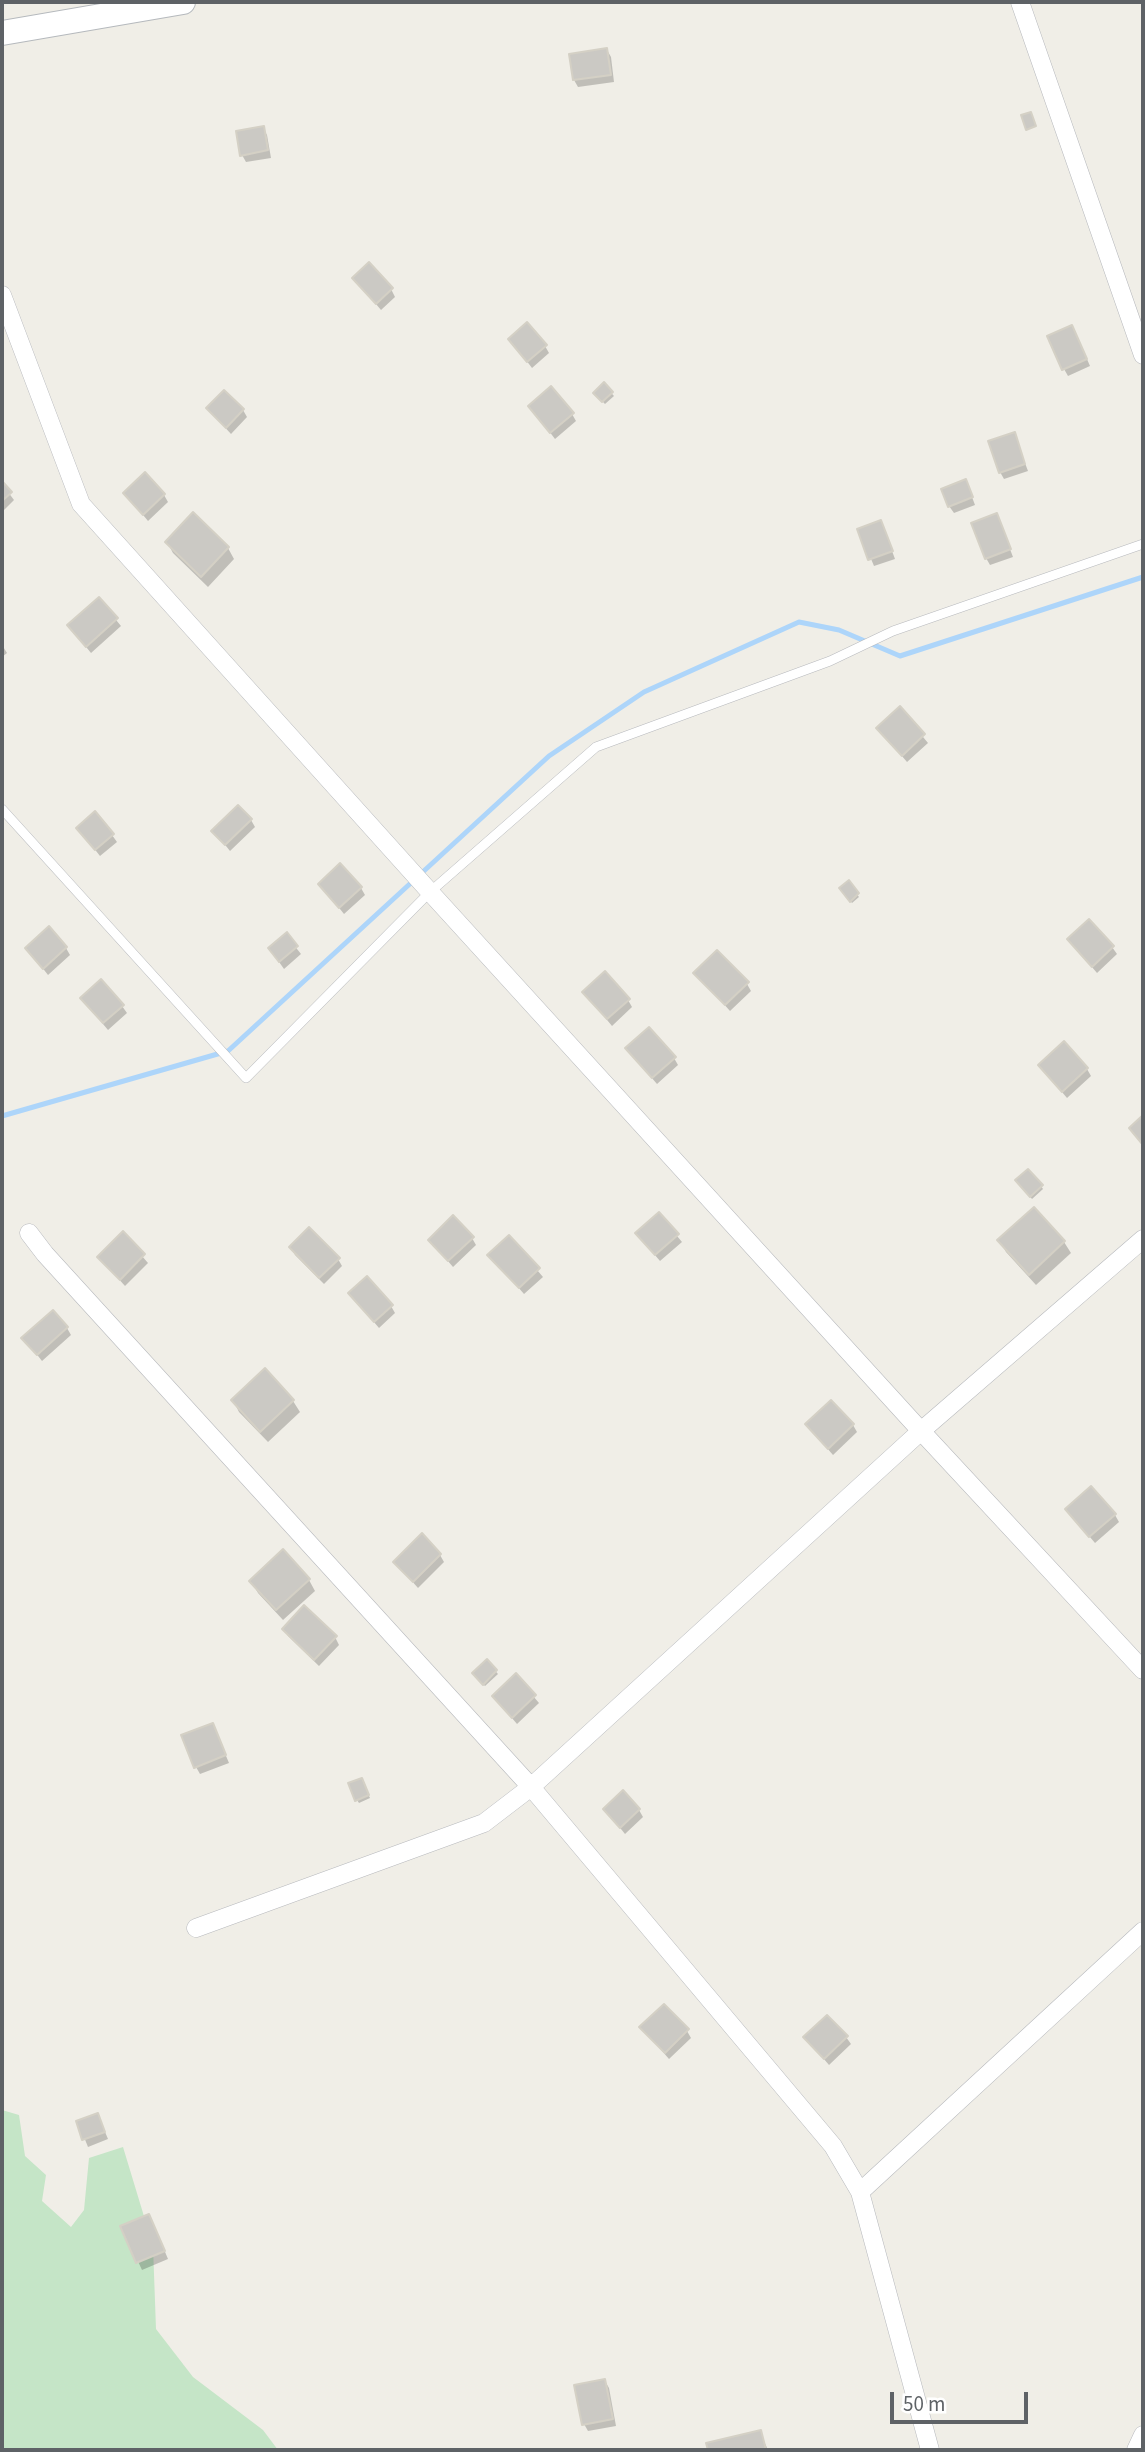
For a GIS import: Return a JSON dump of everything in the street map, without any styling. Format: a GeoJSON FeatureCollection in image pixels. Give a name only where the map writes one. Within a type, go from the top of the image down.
{"type":"FeatureCollection","features":[{"type":"Feature","properties":{"kind":"street"},"geometry":{"type":"LineString","coordinates":[[2,33],[183,2]]}},
{"type":"Feature","properties":{"kind":"street"},"geometry":{"type":"LineString","coordinates":[[1020,2],[1143,355]]}},
{"type":"Feature","properties":{"kind":"street"},"geometry":{"type":"LineString","coordinates":[[2,295],[81,504],[430,892],[921,1431],[1143,1670]]}},
{"type":"Feature","properties":{"kind":"street"},"geometry":{"type":"LineString","coordinates":[[29,1233],[531,1787],[833,2146],[860,2192],[930,2450]]}},
{"type":"Feature","properties":{"kind":"street"},"geometry":{"type":"LineString","coordinates":[[196,1928],[484,1823],[531,1787],[921,1431],[1143,1239]]}},
{"type":"Feature","properties":{"kind":"street"},"geometry":{"type":"LineString","coordinates":[[860,2192],[1143,1931]]}},
{"type":"Feature","properties":{"kind":"street"},"geometry":{"type":"LineString","coordinates":[[1136,2450],[1143,2435]]}},
{"type":"Feature","properties":{"kind":"lane"},"geometry":{"type":"LineString","coordinates":[[2,809],[246,1078],[430,892],[596,747],[830,661],[893,631],[1143,544]]}},
{"type":"Feature","properties":{"kind":"green space"},"geometry":{"type":"Polygon","coordinates":[[[2,2110],[19,2115],[25,2156],[46,2175],[42,2201],[71,2227],[84,2210],[89,2158],[123,2147],[153,2246],[156,2329],[193,2377],[263,2430],[278,2450],[2,2450],[2,2110]]]}},
{"type":"Feature","properties":{"kind":"building"},"geometry":{"type":"Polygon","coordinates":[[[607,48],[611,75],[573,80],[569,54],[607,48]]]}},
{"type":"Feature","properties":{"kind":"building"},"geometry":{"type":"Polygon","coordinates":[[[1031,112],[1036,126],[1026,130],[1021,115],[1031,112]]]}},
{"type":"Feature","properties":{"kind":"building"},"geometry":{"type":"Polygon","coordinates":[[[264,126],[268,150],[240,156],[236,131],[264,126]]]}},
{"type":"Feature","properties":{"kind":"building"},"geometry":{"type":"Polygon","coordinates":[[[369,262],[393,288],[376,304],[352,278],[369,262]]]}},
{"type":"Feature","properties":{"kind":"building"},"geometry":{"type":"Polygon","coordinates":[[[527,322],[547,345],[527,362],[508,339],[527,322]]]}},
{"type":"Feature","properties":{"kind":"building"},"geometry":{"type":"Polygon","coordinates":[[[1072,325],[1087,359],[1062,370],[1047,336],[1072,325]]]}},
{"type":"Feature","properties":{"kind":"building"},"geometry":{"type":"Polygon","coordinates":[[[604,382],[613,392],[602,402],[593,393],[604,382]]]}},
{"type":"Feature","properties":{"kind":"building"},"geometry":{"type":"Polygon","coordinates":[[[551,386],[574,413],[550,433],[528,406],[551,386]]]}},
{"type":"Feature","properties":{"kind":"building"},"geometry":{"type":"Polygon","coordinates":[[[224,390],[244,409],[226,428],[206,408],[224,390]]]}},
{"type":"Feature","properties":{"kind":"building"},"geometry":{"type":"Polygon","coordinates":[[[1015,432],[1025,464],[999,473],[988,441],[1015,432]]]}},
{"type":"Feature","properties":{"kind":"building"},"geometry":{"type":"Polygon","coordinates":[[[145,472],[165,494],[143,515],[123,493],[145,472]]]}},
{"type":"Feature","properties":{"kind":"building"},"geometry":{"type":"Polygon","coordinates":[[[966,479],[973,497],[948,507],[941,489],[966,479]]]}},
{"type":"Feature","properties":{"kind":"building"},"geometry":{"type":"Polygon","coordinates":[[[2,481],[12,492],[2,501],[2,481]]]}},
{"type":"Feature","properties":{"kind":"building"},"geometry":{"type":"Polygon","coordinates":[[[193,512],[229,547],[201,577],[165,542],[193,512]]]}},
{"type":"Feature","properties":{"kind":"building"},"geometry":{"type":"Polygon","coordinates":[[[997,513],[1011,549],[985,559],[971,523],[997,513]]]}},
{"type":"Feature","properties":{"kind":"building"},"geometry":{"type":"Polygon","coordinates":[[[881,520],[893,551],[868,560],[857,529],[881,520]]]}},
{"type":"Feature","properties":{"kind":"building"},"geometry":{"type":"Polygon","coordinates":[[[99,597],[118,618],[86,647],[67,625],[99,597]]]}},
{"type":"Feature","properties":{"kind":"building"},"geometry":{"type":"Polygon","coordinates":[[[900,706],[925,734],[902,756],[876,728],[900,706]]]}},
{"type":"Feature","properties":{"kind":"building"},"geometry":{"type":"Polygon","coordinates":[[[238,805],[252,819],[225,845],[211,831],[238,805]]]}},
{"type":"Feature","properties":{"kind":"building"},"geometry":{"type":"Polygon","coordinates":[[[95,811],[114,834],[95,850],[76,828],[95,811]]]}},
{"type":"Feature","properties":{"kind":"building"},"geometry":{"type":"Polygon","coordinates":[[[340,863],[362,887],[339,908],[318,884],[340,863]]]}},
{"type":"Feature","properties":{"kind":"building"},"geometry":{"type":"Polygon","coordinates":[[[849,880],[859,893],[850,902],[839,888],[849,880]]]}},
{"type":"Feature","properties":{"kind":"building"},"geometry":{"type":"Polygon","coordinates":[[[1089,919],[1114,946],[1092,967],[1067,939],[1089,919]]]}},
{"type":"Feature","properties":{"kind":"building"},"geometry":{"type":"Polygon","coordinates":[[[49,926],[67,947],[43,969],[25,948],[49,926]]]}},
{"type":"Feature","properties":{"kind":"building"},"geometry":{"type":"Polygon","coordinates":[[[287,932],[298,946],[279,962],[268,948],[287,932]]]}},
{"type":"Feature","properties":{"kind":"building"},"geometry":{"type":"Polygon","coordinates":[[[717,950],[749,982],[725,1005],[693,973],[717,950]]]}},
{"type":"Feature","properties":{"kind":"building"},"geometry":{"type":"Polygon","coordinates":[[[605,971],[630,999],[607,1019],[582,992],[605,971]]]}},
{"type":"Feature","properties":{"kind":"building"},"geometry":{"type":"Polygon","coordinates":[[[101,979],[124,1005],[103,1023],[80,998],[101,979]]]}},
{"type":"Feature","properties":{"kind":"building"},"geometry":{"type":"Polygon","coordinates":[[[649,1027],[676,1057],[652,1078],[625,1048],[649,1027]]]}},
{"type":"Feature","properties":{"kind":"building"},"geometry":{"type":"Polygon","coordinates":[[[1064,1041],[1088,1068],[1062,1092],[1038,1065],[1064,1041]]]}},
{"type":"Feature","properties":{"kind":"building"},"geometry":{"type":"Polygon","coordinates":[[[1143,1115],[1143,1145],[1129,1128],[1143,1115]]]}},
{"type":"Feature","properties":{"kind":"building"},"geometry":{"type":"Polygon","coordinates":[[[1028,1169],[1043,1185],[1030,1197],[1015,1180],[1028,1169]]]}},
{"type":"Feature","properties":{"kind":"building"},"geometry":{"type":"Polygon","coordinates":[[[1034,1207],[1065,1241],[1029,1275],[997,1240],[1034,1207]]]}},
{"type":"Feature","properties":{"kind":"building"},"geometry":{"type":"Polygon","coordinates":[[[659,1212],[679,1234],[655,1255],[635,1233],[659,1212]]]}},
{"type":"Feature","properties":{"kind":"building"},"geometry":{"type":"Polygon","coordinates":[[[453,1215],[474,1237],[448,1261],[428,1240],[453,1215]]]}},
{"type":"Feature","properties":{"kind":"building"},"geometry":{"type":"Polygon","coordinates":[[[309,1227],[340,1258],[319,1278],[289,1247],[309,1227]]]}},
{"type":"Feature","properties":{"kind":"building"},"geometry":{"type":"Polygon","coordinates":[[[123,1231],[145,1254],[120,1280],[97,1257],[123,1231]]]}},
{"type":"Feature","properties":{"kind":"building"},"geometry":{"type":"Polygon","coordinates":[[[509,1235],[540,1268],[519,1288],[487,1255],[509,1235]]]}},
{"type":"Feature","properties":{"kind":"building"},"geometry":{"type":"Polygon","coordinates":[[[367,1276],[393,1305],[374,1322],[348,1293],[367,1276]]]}},
{"type":"Feature","properties":{"kind":"building"},"geometry":{"type":"Polygon","coordinates":[[[53,1310],[68,1327],[37,1355],[21,1338],[53,1310]]]}},
{"type":"Feature","properties":{"kind":"building"},"geometry":{"type":"Polygon","coordinates":[[[265,1368],[294,1400],[260,1432],[231,1400],[265,1368]]]}},
{"type":"Feature","properties":{"kind":"building"},"geometry":{"type":"Polygon","coordinates":[[[831,1400],[854,1424],[828,1449],[805,1424],[831,1400]]]}},
{"type":"Feature","properties":{"kind":"building"},"geometry":{"type":"Polygon","coordinates":[[[1091,1486],[1116,1514],[1089,1537],[1065,1509],[1091,1486]]]}},
{"type":"Feature","properties":{"kind":"building"},"geometry":{"type":"Polygon","coordinates":[[[422,1533],[441,1554],[413,1582],[393,1562],[422,1533]]]}},
{"type":"Feature","properties":{"kind":"building"},"geometry":{"type":"Polygon","coordinates":[[[283,1549],[310,1579],[276,1610],[249,1581],[283,1549]]]}},
{"type":"Feature","properties":{"kind":"building"},"geometry":{"type":"Polygon","coordinates":[[[304,1605],[337,1636],[314,1660],[282,1629],[304,1605]]]}},
{"type":"Feature","properties":{"kind":"building"},"geometry":{"type":"Polygon","coordinates":[[[487,1659],[497,1670],[483,1685],[472,1673],[487,1659]]]}},
{"type":"Feature","properties":{"kind":"building"},"geometry":{"type":"Polygon","coordinates":[[[516,1673],[536,1695],[512,1718],[492,1696],[516,1673]]]}},
{"type":"Feature","properties":{"kind":"building"},"geometry":{"type":"Polygon","coordinates":[[[213,1723],[226,1755],[194,1768],[181,1735],[213,1723]]]}},
{"type":"Feature","properties":{"kind":"building"},"geometry":{"type":"Polygon","coordinates":[[[362,1778],[369,1795],[355,1801],[348,1783],[362,1778]]]}},
{"type":"Feature","properties":{"kind":"building"},"geometry":{"type":"Polygon","coordinates":[[[623,1790],[640,1809],[620,1828],[603,1809],[623,1790]]]}},
{"type":"Feature","properties":{"kind":"building"},"geometry":{"type":"Polygon","coordinates":[[[664,2004],[689,2029],[665,2053],[639,2027],[664,2004]]]}},
{"type":"Feature","properties":{"kind":"building"},"geometry":{"type":"Polygon","coordinates":[[[827,2015],[848,2036],[824,2059],[803,2037],[827,2015]]]}},
{"type":"Feature","properties":{"kind":"building"},"geometry":{"type":"Polygon","coordinates":[[[98,2113],[105,2132],[82,2140],[76,2121],[98,2113]]]}},
{"type":"Feature","properties":{"kind":"building"},"geometry":{"type":"Polygon","coordinates":[[[149,2214],[165,2251],[136,2263],[120,2226],[149,2214]]]}},
{"type":"Feature","properties":{"kind":"building"},"geometry":{"type":"Polygon","coordinates":[[[605,2379],[613,2419],[582,2425],[574,2385],[605,2379]]]}},
{"type":"Feature","properties":{"kind":"building"},"geometry":{"type":"Polygon","coordinates":[[[761,2430],[766,2450],[708,2450],[706,2443],[761,2430]]]}},
{"type":"Feature","properties":{"kind":"waterway"},"geometry":{"type":"LineString","coordinates":[[2,1116],[228,1051],[549,756],[644,692],[799,622],[839,630],[900,656],[1143,577]]}}]}
